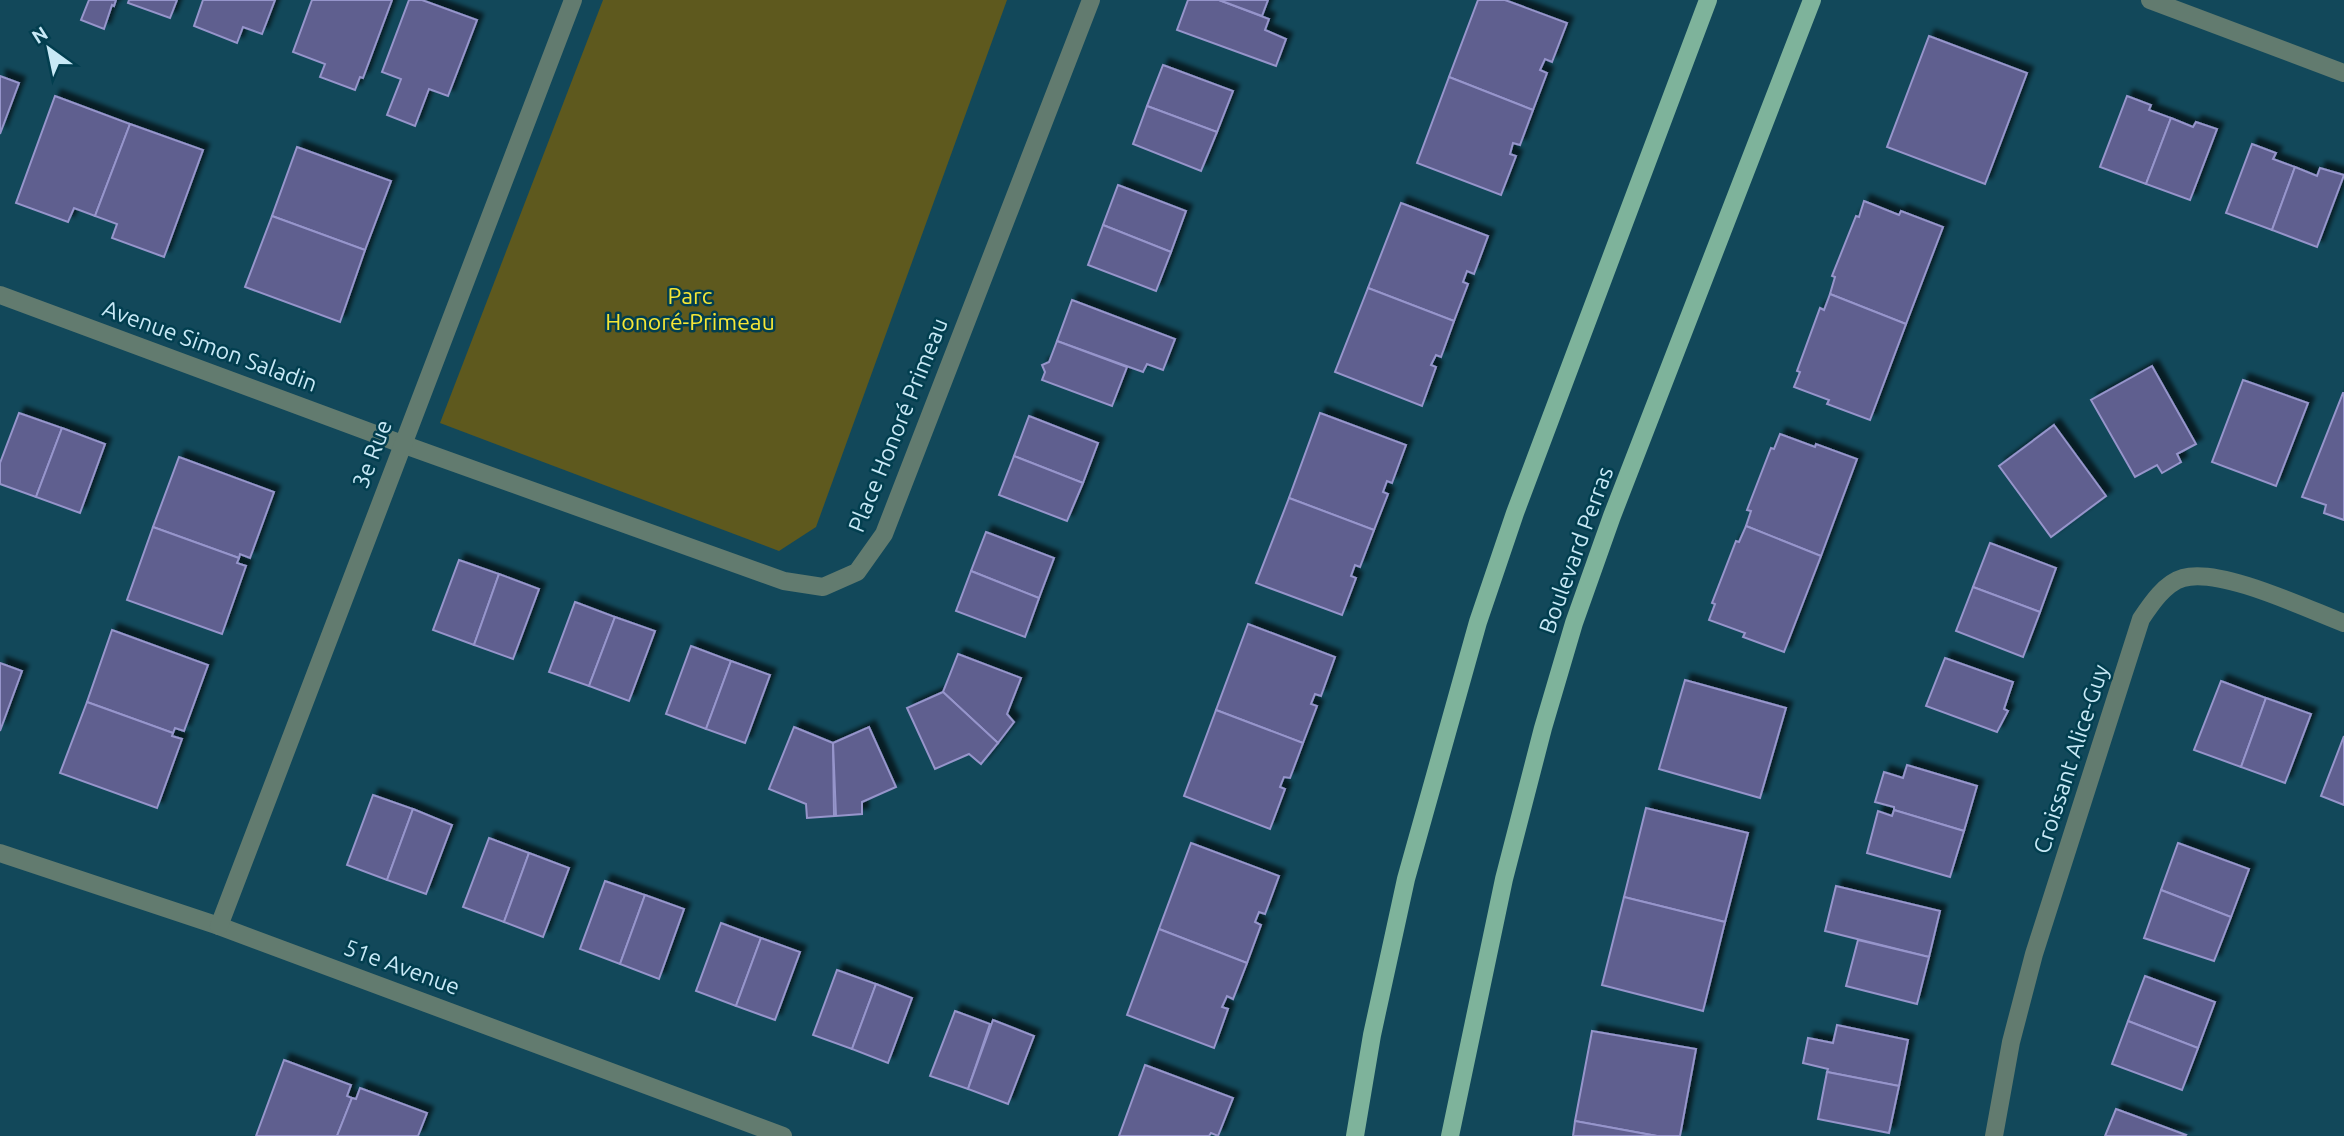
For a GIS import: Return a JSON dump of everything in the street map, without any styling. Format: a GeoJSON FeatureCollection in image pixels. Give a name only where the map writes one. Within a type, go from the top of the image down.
{"type":"FeatureCollection","features":[{"type":"Feature","properties":{"kind":"main road"},"geometry":{"type":"LineString","coordinates":[[1355,1136],[1372,1035],[1406,879],[1478,622],[1520,501],[1707,0]]}},
{"type":"Feature","properties":{"kind":"main road","name":"Boulevard Perras"},"geometry":{"type":"LineString","coordinates":[[1450,1136],[1504,879],[1543,728],[1574,623],[1617,503],[1812,0]]}},
{"type":"Feature","properties":{"kind":"street","name":"3e Rue"},"geometry":{"type":"LineString","coordinates":[[219,926],[573,0]]}},
{"type":"Feature","properties":{"kind":"street","name":"Place Honoré Primeau"},"geometry":{"type":"LineString","coordinates":[[402,444],[784,581],[823,587],[858,572],[884,534],[1091,0]]}},
{"type":"Feature","properties":{"kind":"street"},"geometry":{"type":"LineString","coordinates":[[2150,0],[2344,73]]}},
{"type":"Feature","properties":{"kind":"street","name":"Avenue Simon Saladin"},"geometry":{"type":"LineString","coordinates":[[0,295],[402,444]]}},
{"type":"Feature","properties":{"kind":"street","name":"Croissant Alice-Guy"},"geometry":{"type":"LineString","coordinates":[[1994,1136],[2011,1042],[2034,954],[2141,619],[2157,596],[2182,578],[2213,576],[2344,623]]}},
{"type":"Feature","properties":{"kind":"street","name":"51e Avenue"},"geometry":{"type":"LineString","coordinates":[[0,853],[219,926],[783,1136]]}},
{"type":"Feature","properties":{"kind":"green space","name":"Parc Honoré-Primeau"},"geometry":{"type":"Polygon","coordinates":[[[603,0],[1007,0],[816,527],[779,551],[440,423],[603,0]]]}},
{"type":"Feature","properties":{"kind":"building"},"geometry":{"type":"Polygon","coordinates":[[[89,0],[116,0],[104,29],[81,20],[89,0]]]}},
{"type":"Feature","properties":{"kind":"building"},"geometry":{"type":"Polygon","coordinates":[[[129,0],[177,0],[170,18],[128,3],[129,0]]]}},
{"type":"Feature","properties":{"kind":"building"},"geometry":{"type":"Polygon","coordinates":[[[203,0],[275,0],[262,34],[243,27],[237,43],[194,26],[203,0]]]}},
{"type":"Feature","properties":{"kind":"building"},"geometry":{"type":"Polygon","coordinates":[[[312,0],[392,0],[363,78],[360,77],[355,90],[320,77],[325,64],[293,52],[312,0]]]}},
{"type":"Feature","properties":{"kind":"building"},"geometry":{"type":"Polygon","coordinates":[[[409,0],[422,0],[477,20],[448,96],[429,89],[415,126],[387,115],[401,79],[382,72],[409,0]]]}},
{"type":"Feature","properties":{"kind":"building"},"geometry":{"type":"Polygon","coordinates":[[[1188,0],[1219,0],[1269,19],[1265,30],[1286,39],[1276,66],[1177,30],[1188,0]]]}},
{"type":"Feature","properties":{"kind":"building"},"geometry":{"type":"Polygon","coordinates":[[[1219,0],[1268,0],[1262,16],[1219,0]]]}},
{"type":"Feature","properties":{"kind":"building"},"geometry":{"type":"Polygon","coordinates":[[[1478,0],[1505,0],[1567,23],[1552,62],[1545,59],[1540,70],[1547,73],[1533,110],[1449,77],[1478,0]]]}},
{"type":"Feature","properties":{"kind":"building"},"geometry":{"type":"Polygon","coordinates":[[[1929,36],[2027,73],[1985,184],[1887,147],[1929,36]]]}},
{"type":"Feature","properties":{"kind":"building"},"geometry":{"type":"Polygon","coordinates":[[[1163,65],[1233,91],[1217,132],[1147,106],[1163,65]]]}},
{"type":"Feature","properties":{"kind":"building"},"geometry":{"type":"Polygon","coordinates":[[[0,76],[19,83],[0,134],[0,76]]]}},
{"type":"Feature","properties":{"kind":"building"},"geometry":{"type":"Polygon","coordinates":[[[1449,77],[1533,110],[1520,145],[1513,143],[1510,154],[1516,156],[1501,195],[1417,163],[1449,77]]]}},
{"type":"Feature","properties":{"kind":"building"},"geometry":{"type":"Polygon","coordinates":[[[55,96],[130,124],[95,216],[74,208],[68,222],[16,203],[55,96]]]}},
{"type":"Feature","properties":{"kind":"building"},"geometry":{"type":"Polygon","coordinates":[[[2127,96],[2151,105],[2149,110],[2171,118],[2146,184],[2100,167],[2127,96]]]}},
{"type":"Feature","properties":{"kind":"building"},"geometry":{"type":"Polygon","coordinates":[[[1147,106],[1217,132],[1201,171],[1133,144],[1147,106]]]}},
{"type":"Feature","properties":{"kind":"building"},"geometry":{"type":"Polygon","coordinates":[[[2171,118],[2193,127],[2196,122],[2217,129],[2190,200],[2146,184],[2171,118]]]}},
{"type":"Feature","properties":{"kind":"building"},"geometry":{"type":"Polygon","coordinates":[[[130,124],[203,150],[164,257],[112,238],[117,224],[95,216],[130,124]]]}},
{"type":"Feature","properties":{"kind":"building"},"geometry":{"type":"Polygon","coordinates":[[[2252,144],[2276,153],[2273,159],[2295,167],[2272,230],[2226,213],[2252,144]]]}},
{"type":"Feature","properties":{"kind":"building"},"geometry":{"type":"Polygon","coordinates":[[[297,147],[391,181],[365,250],[272,216],[297,147]]]}},
{"type":"Feature","properties":{"kind":"building"},"geometry":{"type":"Polygon","coordinates":[[[2295,167],[2317,176],[2320,168],[2344,175],[2317,247],[2272,230],[2295,167]]]}},
{"type":"Feature","properties":{"kind":"building"},"geometry":{"type":"Polygon","coordinates":[[[1118,185],[1186,211],[1171,252],[1103,225],[1118,185]]]}},
{"type":"Feature","properties":{"kind":"building"},"geometry":{"type":"Polygon","coordinates":[[[1864,201],[1899,215],[1901,211],[1943,227],[1906,324],[1830,294],[1835,277],[1832,276],[1864,201]]]}},
{"type":"Feature","properties":{"kind":"building"},"geometry":{"type":"Polygon","coordinates":[[[1401,203],[1488,236],[1474,274],[1467,271],[1463,282],[1468,284],[1454,321],[1368,288],[1401,203]]]}},
{"type":"Feature","properties":{"kind":"building"},"geometry":{"type":"Polygon","coordinates":[[[272,216],[365,250],[340,322],[245,287],[272,216]]]}},
{"type":"Feature","properties":{"kind":"building"},"geometry":{"type":"Polygon","coordinates":[[[1103,225],[1171,252],[1156,291],[1088,265],[1103,225]]]}},
{"type":"Feature","properties":{"kind":"building"},"geometry":{"type":"Polygon","coordinates":[[[1368,288],[1454,321],[1441,357],[1436,355],[1431,365],[1436,367],[1422,406],[1335,372],[1368,288]]]}},
{"type":"Feature","properties":{"kind":"building"},"geometry":{"type":"Polygon","coordinates":[[[1830,294],[1906,324],[1870,420],[1827,404],[1829,400],[1794,387],[1800,372],[1797,371],[1820,308],[1824,310],[1830,294]]]}},
{"type":"Feature","properties":{"kind":"building"},"geometry":{"type":"Polygon","coordinates":[[[1072,300],[1175,339],[1163,370],[1147,364],[1143,372],[1057,341],[1072,300]]]}},
{"type":"Feature","properties":{"kind":"building"},"geometry":{"type":"Polygon","coordinates":[[[1057,341],[1127,367],[1112,406],[1042,380],[1045,372],[1042,365],[1049,362],[1057,341]]]}},
{"type":"Feature","properties":{"kind":"building"},"geometry":{"type":"Polygon","coordinates":[[[2152,366],[2196,444],[2177,454],[2181,462],[2162,473],[2157,465],[2135,477],[2091,400],[2152,366]]]}},
{"type":"Feature","properties":{"kind":"building"},"geometry":{"type":"Polygon","coordinates":[[[2243,380],[2308,403],[2276,486],[2212,462],[2243,380]]]}},
{"type":"Feature","properties":{"kind":"building"},"geometry":{"type":"Polygon","coordinates":[[[2343,393],[2344,520],[2324,513],[2326,505],[2302,497],[2343,393]]]}},
{"type":"Feature","properties":{"kind":"building"},"geometry":{"type":"Polygon","coordinates":[[[19,413],[62,428],[36,497],[0,484],[0,463],[19,413]]]}},
{"type":"Feature","properties":{"kind":"building"},"geometry":{"type":"Polygon","coordinates":[[[1320,413],[1406,445],[1392,483],[1387,481],[1383,492],[1388,494],[1374,530],[1289,498],[1320,413]]]}},
{"type":"Feature","properties":{"kind":"building"},"geometry":{"type":"Polygon","coordinates":[[[1029,416],[1098,443],[1083,483],[1014,456],[1029,416]]]}},
{"type":"Feature","properties":{"kind":"building"},"geometry":{"type":"Polygon","coordinates":[[[2054,425],[2106,496],[2051,537],[1999,466],[2054,425]]]}},
{"type":"Feature","properties":{"kind":"building"},"geometry":{"type":"Polygon","coordinates":[[[62,428],[105,444],[80,513],[36,497],[62,428]]]}},
{"type":"Feature","properties":{"kind":"building"},"geometry":{"type":"Polygon","coordinates":[[[1780,434],[1857,459],[1821,556],[1746,526],[1751,511],[1747,510],[1771,448],[1774,449],[1780,434]]]}},
{"type":"Feature","properties":{"kind":"building"},"geometry":{"type":"Polygon","coordinates":[[[1014,456],[1083,483],[1067,521],[999,495],[1014,456]]]}},
{"type":"Feature","properties":{"kind":"building"},"geometry":{"type":"Polygon","coordinates":[[[179,457],[274,492],[250,558],[240,554],[239,558],[153,527],[179,457]]]}},
{"type":"Feature","properties":{"kind":"building"},"geometry":{"type":"Polygon","coordinates":[[[1289,498],[1374,530],[1360,567],[1355,565],[1351,576],[1356,578],[1342,615],[1256,583],[1289,498]]]}},
{"type":"Feature","properties":{"kind":"building"},"geometry":{"type":"Polygon","coordinates":[[[1746,526],[1821,556],[1784,652],[1743,637],[1745,633],[1709,620],[1715,604],[1712,603],[1736,541],[1739,542],[1746,526]]]}},
{"type":"Feature","properties":{"kind":"building"},"geometry":{"type":"Polygon","coordinates":[[[153,527],[239,558],[237,563],[246,566],[222,634],[127,600],[153,527]]]}},
{"type":"Feature","properties":{"kind":"building"},"geometry":{"type":"Polygon","coordinates":[[[986,532],[1054,558],[1039,598],[971,571],[986,532]]]}},
{"type":"Feature","properties":{"kind":"building"},"geometry":{"type":"Polygon","coordinates":[[[1990,543],[2056,568],[2040,612],[1973,587],[1990,543]]]}},
{"type":"Feature","properties":{"kind":"building"},"geometry":{"type":"Polygon","coordinates":[[[459,560],[499,574],[474,645],[433,630],[459,560]]]}},
{"type":"Feature","properties":{"kind":"building"},"geometry":{"type":"Polygon","coordinates":[[[971,571],[1039,598],[1025,637],[956,611],[971,571]]]}},
{"type":"Feature","properties":{"kind":"building"},"geometry":{"type":"Polygon","coordinates":[[[499,574],[539,589],[513,659],[474,645],[499,574]]]}},
{"type":"Feature","properties":{"kind":"building"},"geometry":{"type":"Polygon","coordinates":[[[1973,587],[2040,612],[2023,657],[1956,631],[1973,587]]]}},
{"type":"Feature","properties":{"kind":"building"},"geometry":{"type":"Polygon","coordinates":[[[575,602],[615,617],[589,686],[549,672],[575,602]]]}},
{"type":"Feature","properties":{"kind":"building"},"geometry":{"type":"Polygon","coordinates":[[[615,617],[655,631],[629,701],[589,686],[615,617]]]}},
{"type":"Feature","properties":{"kind":"building"},"geometry":{"type":"Polygon","coordinates":[[[1248,624],[1335,657],[1321,696],[1315,694],[1311,704],[1317,706],[1303,743],[1216,710],[1248,624]]]}},
{"type":"Feature","properties":{"kind":"building"},"geometry":{"type":"Polygon","coordinates":[[[112,630],[208,665],[184,731],[175,728],[173,733],[87,702],[112,630]]]}},
{"type":"Feature","properties":{"kind":"building"},"geometry":{"type":"Polygon","coordinates":[[[691,646],[731,661],[706,729],[666,714],[691,646]]]}},
{"type":"Feature","properties":{"kind":"building"},"geometry":{"type":"Polygon","coordinates":[[[958,654],[1021,678],[1007,714],[1014,722],[998,743],[943,692],[958,654]]]}},
{"type":"Feature","properties":{"kind":"building"},"geometry":{"type":"Polygon","coordinates":[[[1945,658],[2013,682],[2004,709],[2008,711],[1997,732],[1926,706],[1945,658]]]}},
{"type":"Feature","properties":{"kind":"building"},"geometry":{"type":"Polygon","coordinates":[[[731,661],[770,675],[745,743],[706,729],[731,661]]]}},
{"type":"Feature","properties":{"kind":"building"},"geometry":{"type":"Polygon","coordinates":[[[0,663],[22,671],[0,731],[0,663]]]}},
{"type":"Feature","properties":{"kind":"building"},"geometry":{"type":"Polygon","coordinates":[[[1685,680],[1786,708],[1760,798],[1659,769],[1685,680]]]}},
{"type":"Feature","properties":{"kind":"building"},"geometry":{"type":"Polygon","coordinates":[[[2221,681],[2266,698],[2241,767],[2194,750],[2221,681]]]}},
{"type":"Feature","properties":{"kind":"building"},"geometry":{"type":"Polygon","coordinates":[[[943,692],[998,743],[981,764],[969,754],[935,769],[907,708],[943,692]]]}},
{"type":"Feature","properties":{"kind":"building"},"geometry":{"type":"Polygon","coordinates":[[[2266,698],[2311,714],[2285,783],[2241,767],[2266,698]]]}},
{"type":"Feature","properties":{"kind":"building"},"geometry":{"type":"Polygon","coordinates":[[[87,702],[173,733],[172,736],[182,739],[157,808],[60,773],[87,702]]]}},
{"type":"Feature","properties":{"kind":"building"},"geometry":{"type":"Polygon","coordinates":[[[1216,710],[1303,743],[1290,778],[1284,777],[1280,787],[1285,789],[1270,829],[1184,796],[1216,710]]]}},
{"type":"Feature","properties":{"kind":"building"},"geometry":{"type":"Polygon","coordinates":[[[794,727],[833,743],[834,816],[807,818],[806,804],[769,789],[794,727]]]}},
{"type":"Feature","properties":{"kind":"building"},"geometry":{"type":"Polygon","coordinates":[[[869,727],[896,787],[862,802],[862,814],[836,816],[833,743],[869,727]]]}},
{"type":"Feature","properties":{"kind":"building"},"geometry":{"type":"Polygon","coordinates":[[[2344,736],[2344,805],[2321,796],[2344,736]]]}},
{"type":"Feature","properties":{"kind":"building"},"geometry":{"type":"Polygon","coordinates":[[[1907,765],[1977,786],[1964,831],[1875,802],[1884,772],[1903,778],[1907,765]]]}},
{"type":"Feature","properties":{"kind":"building"},"geometry":{"type":"Polygon","coordinates":[[[373,795],[413,809],[387,880],[347,865],[373,795]]]}},
{"type":"Feature","properties":{"kind":"building"},"geometry":{"type":"Polygon","coordinates":[[[1646,808],[1748,833],[1725,922],[1624,897],[1646,808]]]}},
{"type":"Feature","properties":{"kind":"building"},"geometry":{"type":"Polygon","coordinates":[[[413,809],[452,825],[426,894],[387,880],[413,809]]]}},
{"type":"Feature","properties":{"kind":"building"},"geometry":{"type":"Polygon","coordinates":[[[1894,810],[1964,831],[1950,877],[1867,853],[1878,811],[1892,816],[1894,810]]]}},
{"type":"Feature","properties":{"kind":"building"},"geometry":{"type":"Polygon","coordinates":[[[489,838],[529,853],[504,922],[463,907],[489,838]]]}},
{"type":"Feature","properties":{"kind":"building"},"geometry":{"type":"Polygon","coordinates":[[[1191,843],[1279,876],[1265,914],[1259,912],[1255,922],[1261,925],[1247,963],[1159,929],[1191,843]]]}},
{"type":"Feature","properties":{"kind":"building"},"geometry":{"type":"Polygon","coordinates":[[[2178,843],[2249,869],[2231,917],[2161,890],[2178,843]]]}},
{"type":"Feature","properties":{"kind":"building"},"geometry":{"type":"Polygon","coordinates":[[[529,853],[569,868],[543,937],[504,922],[529,853]]]}},
{"type":"Feature","properties":{"kind":"building"},"geometry":{"type":"Polygon","coordinates":[[[605,881],[645,895],[620,964],[580,949],[605,881]]]}},
{"type":"Feature","properties":{"kind":"building"},"geometry":{"type":"Polygon","coordinates":[[[1836,886],[1940,911],[1929,957],[1825,931],[1836,886]]]}},
{"type":"Feature","properties":{"kind":"building"},"geometry":{"type":"Polygon","coordinates":[[[2161,890],[2231,917],[2214,961],[2144,938],[2161,890]]]}},
{"type":"Feature","properties":{"kind":"building"},"geometry":{"type":"Polygon","coordinates":[[[645,895],[684,909],[659,979],[620,964],[645,895]]]}},
{"type":"Feature","properties":{"kind":"building"},"geometry":{"type":"Polygon","coordinates":[[[1624,897],[1725,922],[1703,1011],[1602,985],[1624,897]]]}},
{"type":"Feature","properties":{"kind":"building"},"geometry":{"type":"Polygon","coordinates":[[[721,923],[761,938],[736,1006],[696,991],[721,923]]]}},
{"type":"Feature","properties":{"kind":"building"},"geometry":{"type":"Polygon","coordinates":[[[1159,929],[1247,963],[1233,999],[1227,996],[1222,1007],[1228,1009],[1214,1048],[1127,1015],[1159,929]]]}},
{"type":"Feature","properties":{"kind":"building"},"geometry":{"type":"Polygon","coordinates":[[[761,938],[800,952],[775,1020],[736,1006],[761,938]]]}},
{"type":"Feature","properties":{"kind":"building"},"geometry":{"type":"Polygon","coordinates":[[[1858,940],[1929,957],[1917,1004],[1846,986],[1858,940]]]}},
{"type":"Feature","properties":{"kind":"building"},"geometry":{"type":"Polygon","coordinates":[[[837,970],[876,984],[852,1049],[813,1035],[837,970]]]}},
{"type":"Feature","properties":{"kind":"building"},"geometry":{"type":"Polygon","coordinates":[[[2145,976],[2215,1002],[2198,1048],[2128,1021],[2145,976]]]}},
{"type":"Feature","properties":{"kind":"building"},"geometry":{"type":"Polygon","coordinates":[[[876,984],[912,998],[888,1063],[852,1049],[876,984]]]}},
{"type":"Feature","properties":{"kind":"building"},"geometry":{"type":"Polygon","coordinates":[[[955,1011],[990,1024],[968,1089],[930,1076],[955,1011]]]}},
{"type":"Feature","properties":{"kind":"building"},"geometry":{"type":"Polygon","coordinates":[[[993,1020],[1034,1036],[1008,1104],[968,1089],[993,1020]]]}},
{"type":"Feature","properties":{"kind":"building"},"geometry":{"type":"Polygon","coordinates":[[[2128,1021],[2198,1048],[2182,1090],[2112,1064],[2128,1021]]]}},
{"type":"Feature","properties":{"kind":"building"},"geometry":{"type":"Polygon","coordinates":[[[1837,1025],[1908,1040],[1899,1086],[1827,1072],[1828,1069],[1803,1063],[1808,1038],[1833,1043],[1837,1025]]]}},
{"type":"Feature","properties":{"kind":"building"},"geometry":{"type":"Polygon","coordinates":[[[1592,1031],[1696,1049],[1680,1136],[1657,1136],[1575,1121],[1592,1031]]]}},
{"type":"Feature","properties":{"kind":"building"},"geometry":{"type":"Polygon","coordinates":[[[284,1060],[351,1085],[347,1096],[352,1098],[337,1136],[256,1136],[284,1060]]]}},
{"type":"Feature","properties":{"kind":"building"},"geometry":{"type":"Polygon","coordinates":[[[1145,1065],[1233,1098],[1218,1136],[1211,1133],[1209,1136],[1119,1136],[1145,1065]]]}},
{"type":"Feature","properties":{"kind":"building"},"geometry":{"type":"Polygon","coordinates":[[[1827,1072],[1899,1086],[1889,1133],[1818,1119],[1827,1072]]]}},
{"type":"Feature","properties":{"kind":"building"},"geometry":{"type":"Polygon","coordinates":[[[360,1088],[427,1113],[418,1136],[337,1136],[352,1098],[356,1099],[360,1088]]]}},
{"type":"Feature","properties":{"kind":"building"},"geometry":{"type":"Polygon","coordinates":[[[2116,1109],[2186,1135],[2105,1136],[2116,1109]]]}},
{"type":"Feature","properties":{"kind":"building"},"geometry":{"type":"Polygon","coordinates":[[[1575,1121],[1657,1136],[1573,1136],[1575,1121]]]}}]}
